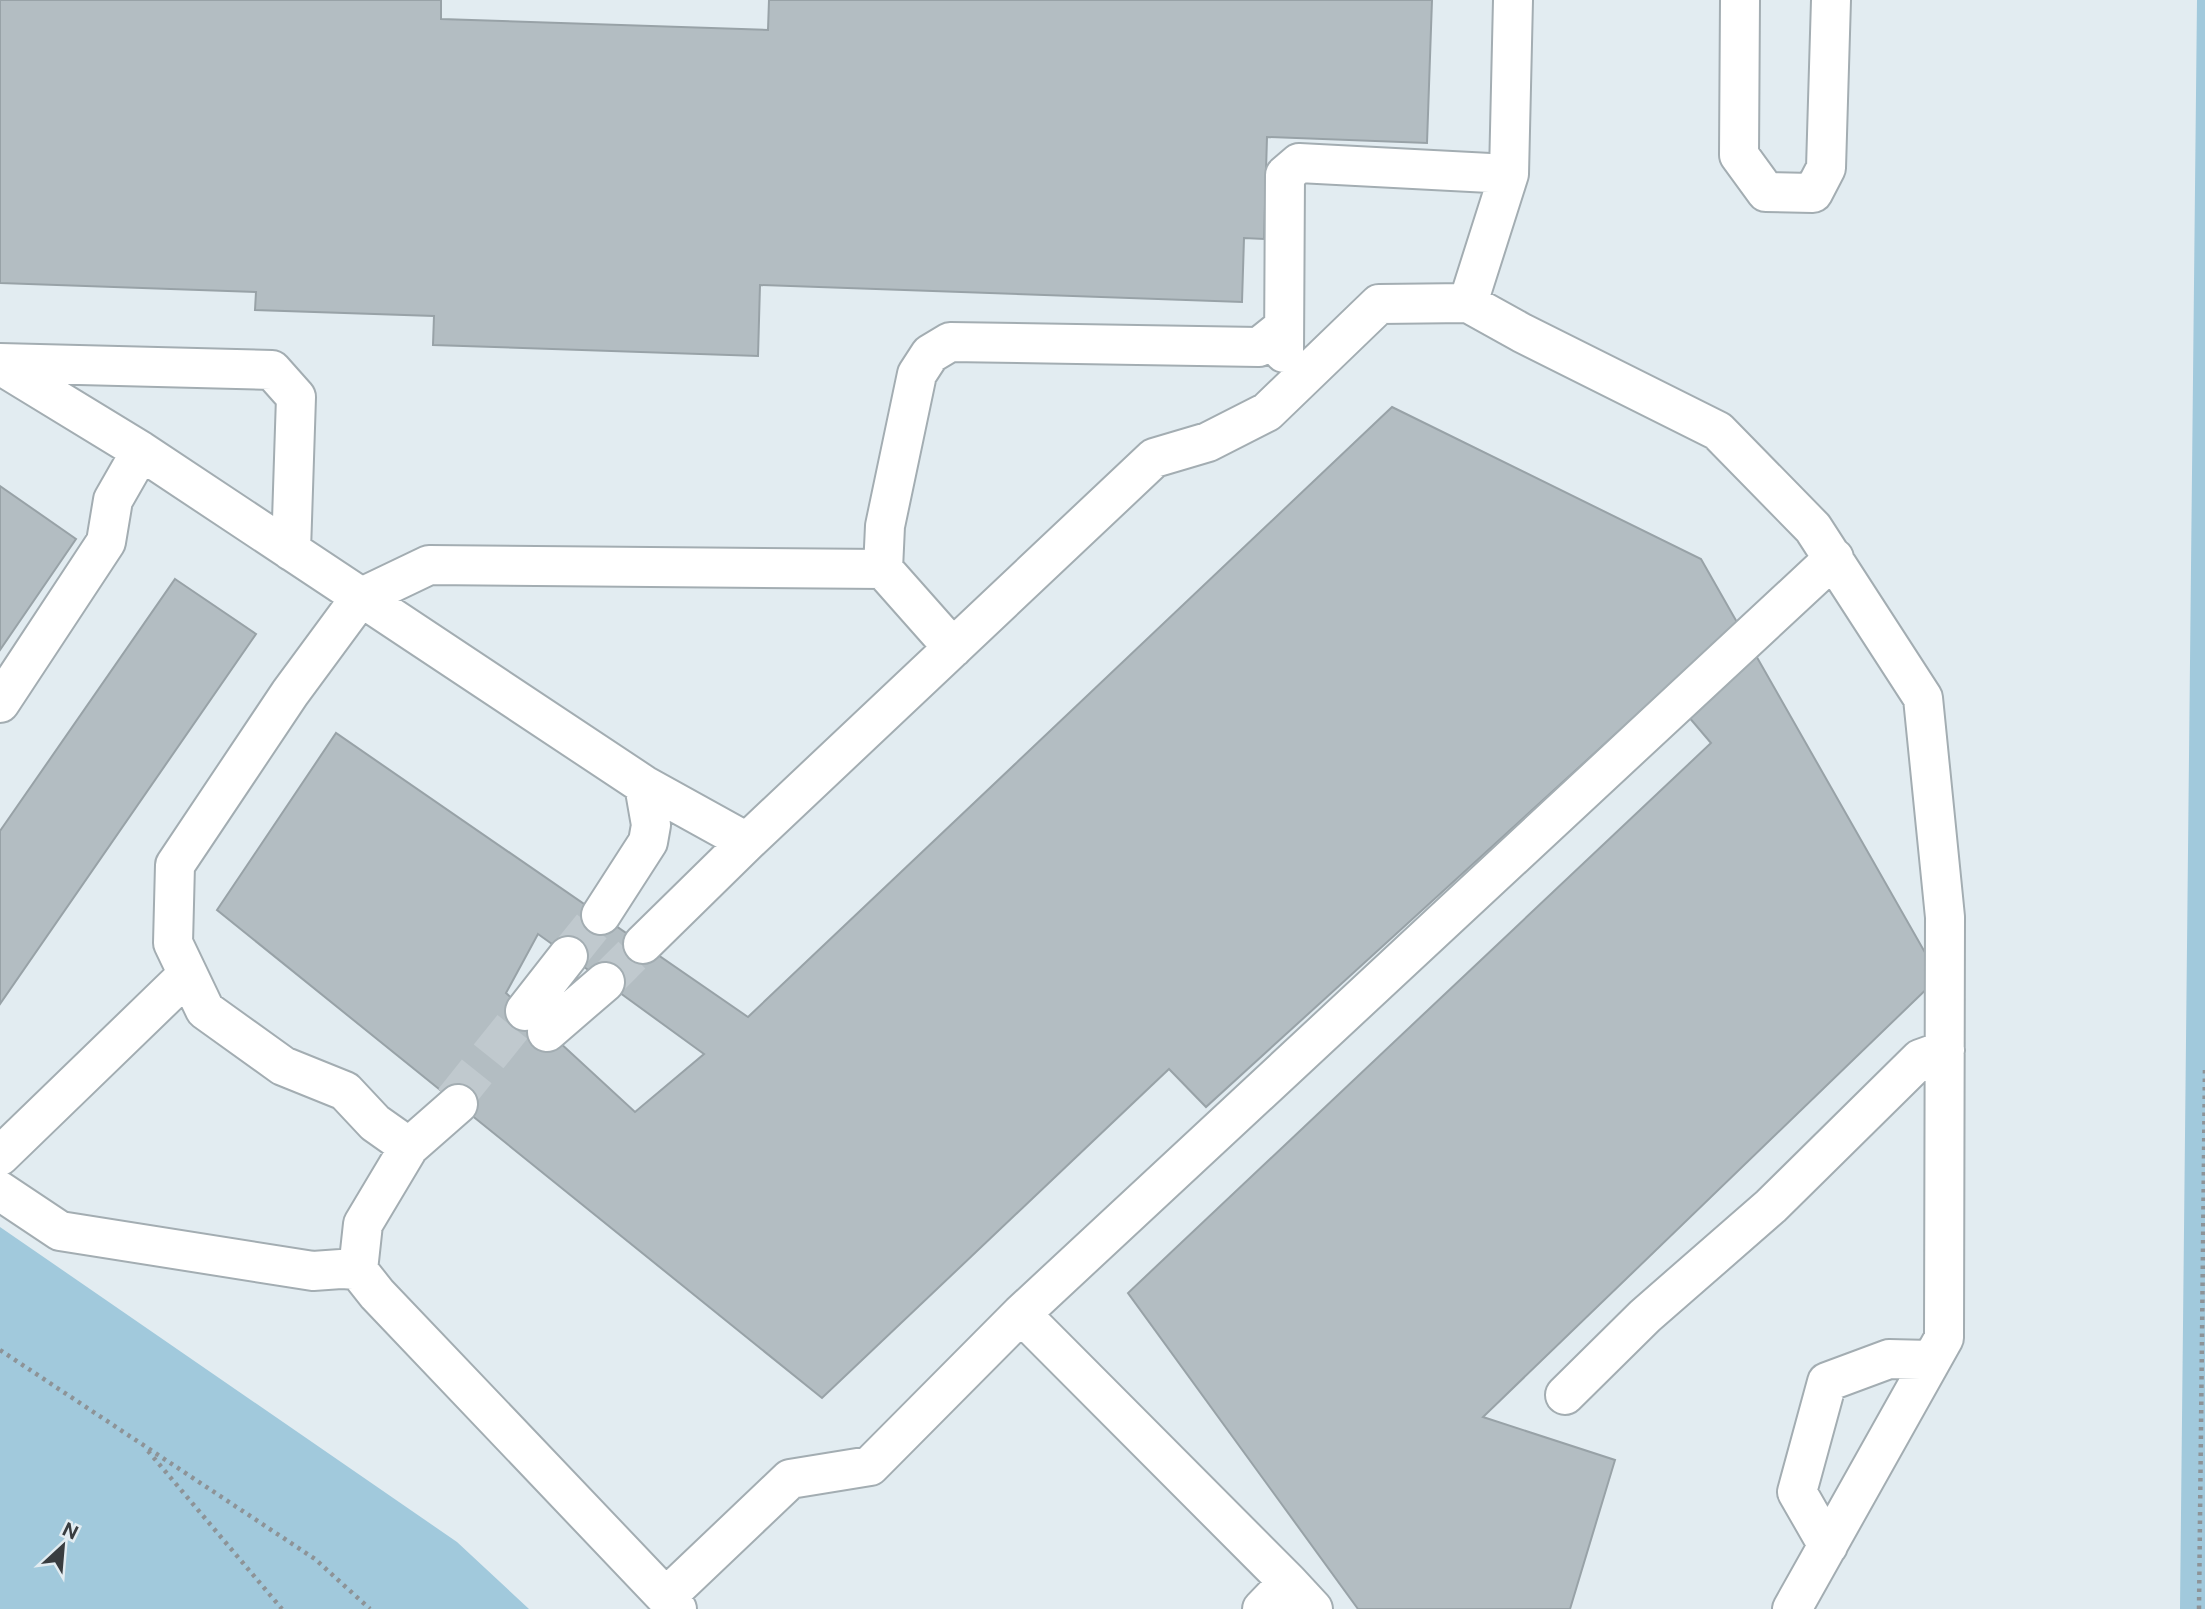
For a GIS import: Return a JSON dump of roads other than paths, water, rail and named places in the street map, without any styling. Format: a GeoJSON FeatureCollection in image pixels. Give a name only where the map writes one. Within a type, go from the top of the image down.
{"type":"FeatureCollection","features":[{"type":"Feature","properties":{"kind":"lane"},"geometry":{"type":"LineString","coordinates":[[1468,303],[1509,174],[1513,0]]}},
{"type":"Feature","properties":{"kind":"lane"},"geometry":{"type":"LineString","coordinates":[[1740,0],[1739,155],[1766,191],[1813,193],[1826,168],[1831,0]]}},
{"type":"Feature","properties":{"kind":"lane"},"geometry":{"type":"LineString","coordinates":[[1284,396],[1285,175],[1299,163],[1509,174]]}},
{"type":"Feature","properties":{"kind":"lane"},"geometry":{"type":"LineString","coordinates":[[643,944],[1154,457],[1208,442],[1267,412],[1379,304],[1468,303],[1718,431],[1813,528],[1923,698],[1945,917],[1944,1338],[1793,1609]]}},
{"type":"Feature","properties":{"kind":"lane"},"geometry":{"type":"LineString","coordinates":[[953,648],[883,569],[885,526],[918,374],[930,354],[950,342],[1259,347],[1284,327]]}},
{"type":"Feature","properties":{"kind":"lane"},"geometry":{"type":"LineString","coordinates":[[0,364],[141,451],[644,785],[747,842]]}},
{"type":"Feature","properties":{"kind":"lane"},"geometry":{"type":"LineString","coordinates":[[0,364],[272,370],[296,397],[291,551]]}},
{"type":"Feature","properties":{"kind":"lane"},"geometry":{"type":"LineString","coordinates":[[0,703],[106,542],[113,500],[141,451]]}},
{"type":"Feature","properties":{"kind":"lane"},"geometry":{"type":"LineString","coordinates":[[450,1108],[409,1147],[362,1224],[358,1270],[377,1294],[672,1603],[790,1479],[870,1466],[1021,1314],[1834,558]]}},
{"type":"Feature","properties":{"kind":"lane"},"geometry":{"type":"LineString","coordinates":[[409,1147],[375,1124],[345,1091],[283,1066],[205,1010],[173,943],[176,865],[290,692],[360,597],[429,565],[883,569]]}},
{"type":"Feature","properties":{"kind":"lane"},"geometry":{"type":"LineString","coordinates":[[601,915],[648,842],[651,825],[644,785]]}},
{"type":"Feature","properties":{"kind":"lane"},"geometry":{"type":"LineString","coordinates":[[568,956],[536,1021],[605,982]]}},
{"type":"Feature","properties":{"kind":"lane"},"geometry":{"type":"LineString","coordinates":[[0,1156],[187,975]]}},
{"type":"Feature","properties":{"kind":"lane"},"geometry":{"type":"LineString","coordinates":[[1565,1395],[1645,1316],[1771,1206],[1920,1059],[1945,1050]]}},
{"type":"Feature","properties":{"kind":"lane"},"geometry":{"type":"LineString","coordinates":[[0,1191],[60,1231],[313,1270],[358,1270]]}},
{"type":"Feature","properties":{"kind":"lane"},"geometry":{"type":"LineString","coordinates":[[1021,1314],[1301,1595],[1262,1609]]}},
{"type":"Feature","properties":{"kind":"lane"},"geometry":{"type":"LineString","coordinates":[[1828,1546],[1797,1492],[1827,1382],[1889,1359],[1931,1360]]}},
{"type":"Feature","properties":{"kind":"tunnel"},"geometry":{"type":"LineString","coordinates":[[568,956],[601,915]]}},
{"type":"Feature","properties":{"kind":"tunnel"},"geometry":{"type":"LineString","coordinates":[[605,982],[643,944]]}},
{"type":"Feature","properties":{"kind":"tunnel"},"geometry":{"type":"LineString","coordinates":[[453,1101],[525,1011]]}}]}
